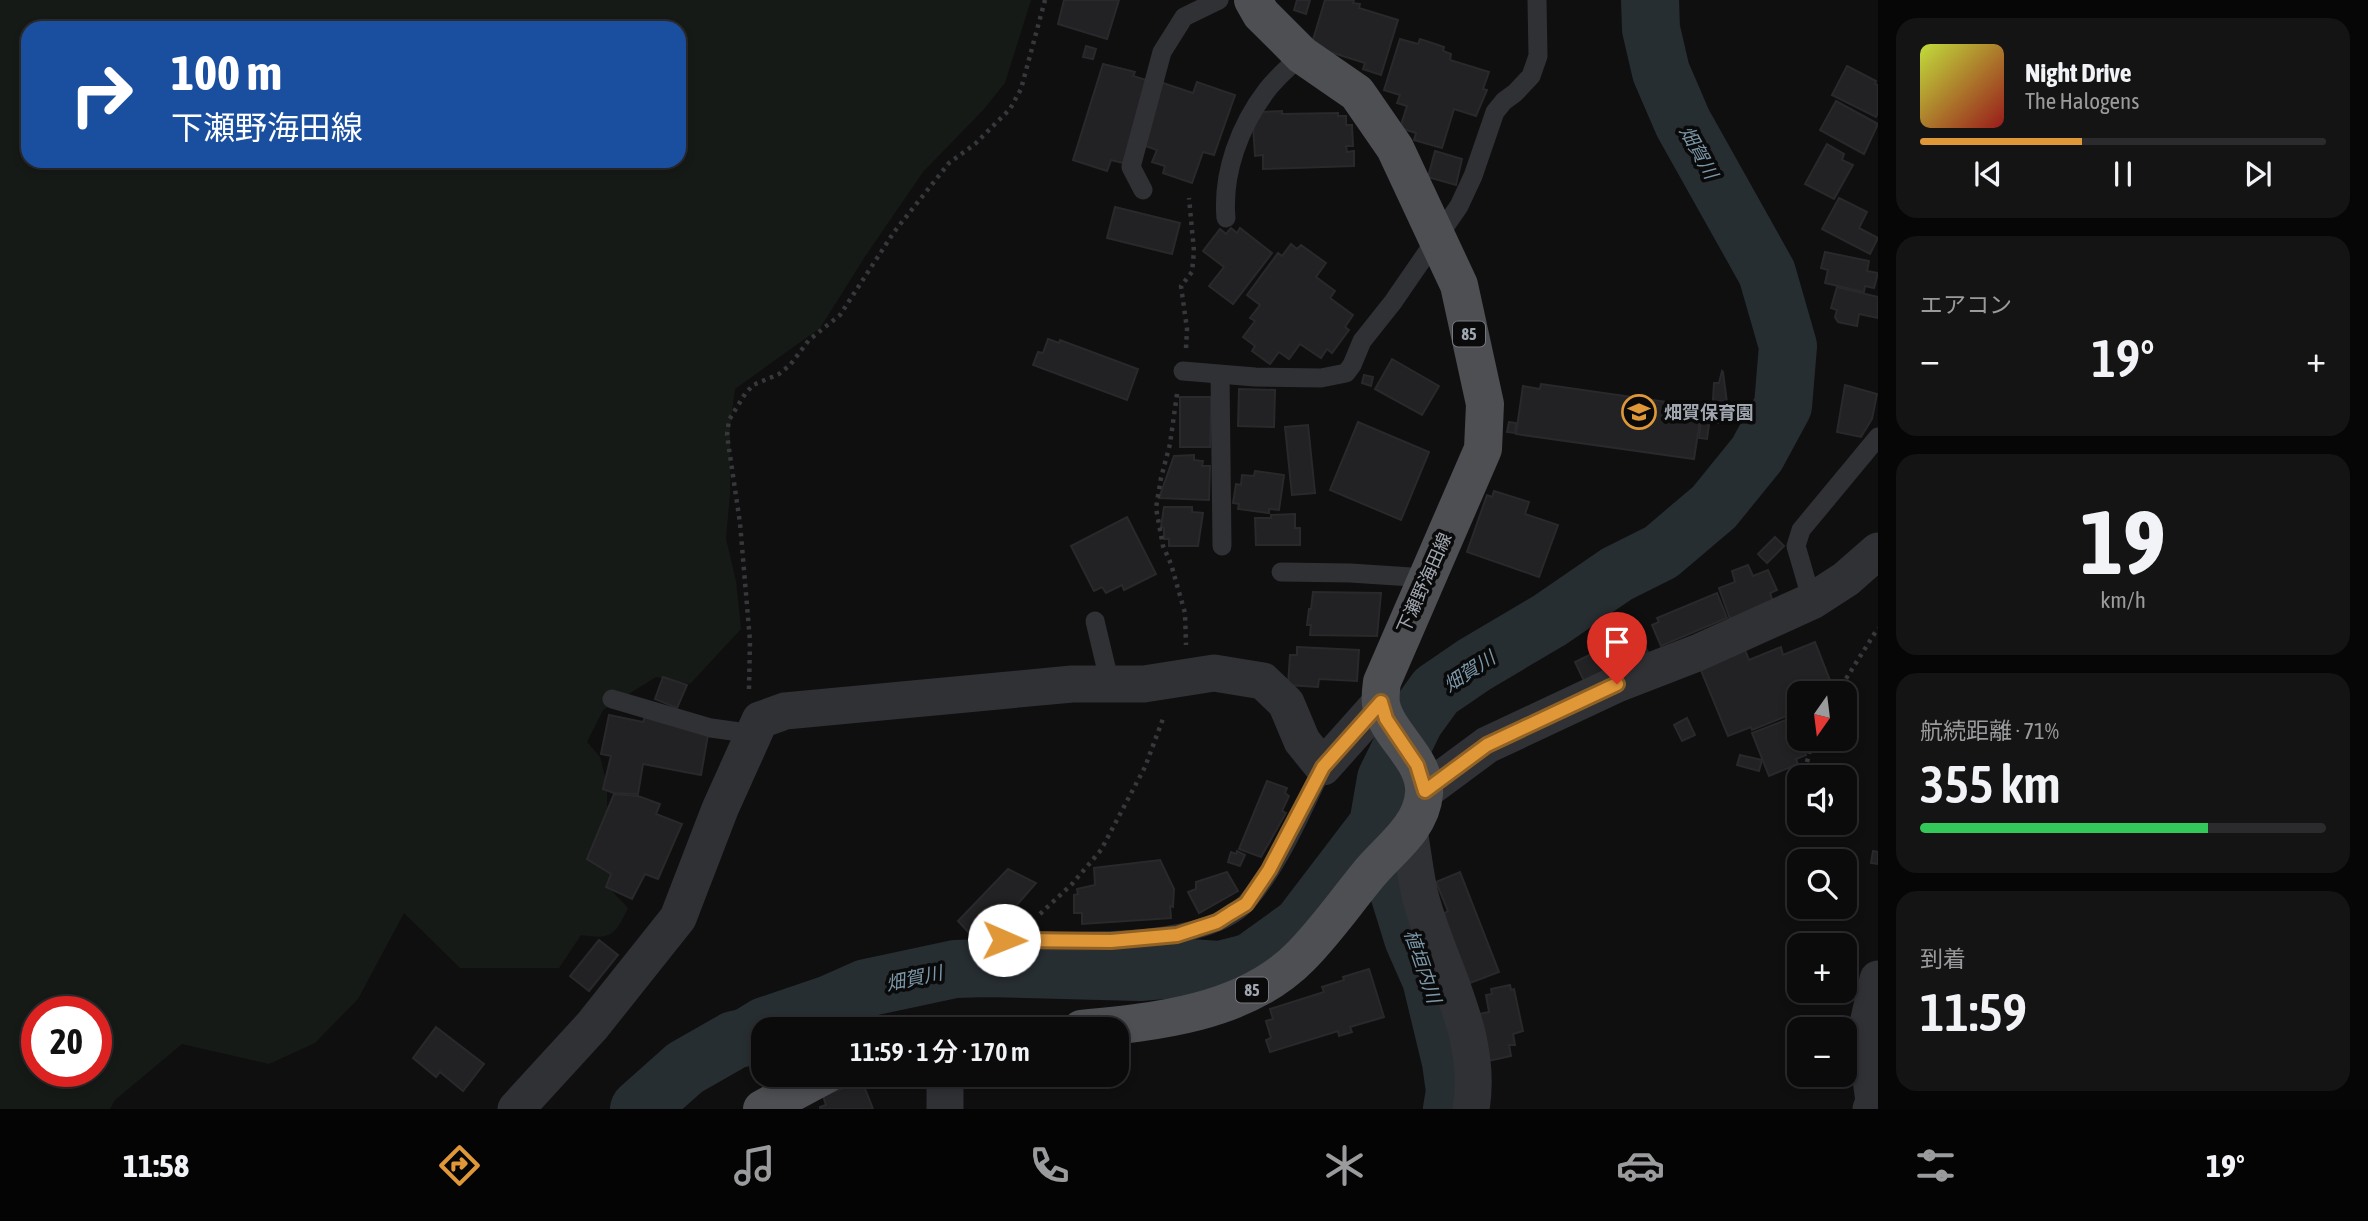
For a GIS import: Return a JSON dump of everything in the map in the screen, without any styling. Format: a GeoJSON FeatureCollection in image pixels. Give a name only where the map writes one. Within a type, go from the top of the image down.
{"type":"FeatureCollection","features":[{"type":"Feature","properties":{"kind":"main road","name":"下瀬野海田線"},"geometry":{"type":"LineString","coordinates":[[1253,0],[1261,14],[1302,55],[1357,93],[1395,148],[1459,285],[1485,404],[1483,449],[1382,682],[1383,710]]}},
{"type":"Feature","properties":{"kind":"main road"},"geometry":{"type":"LineString","coordinates":[[1383,710],[1421,778]]}},
{"type":"Feature","properties":{"kind":"main road","name":"85"},"geometry":{"type":"LineString","coordinates":[[1129,1024],[1183,1016],[1220,1005],[1264,984],[1298,959],[1340,913],[1420,813],[1421,778]]}},
{"type":"Feature","properties":{"kind":"main road"},"geometry":{"type":"LineString","coordinates":[[762,1109],[803,1087]]}},
{"type":"Feature","properties":{"kind":"street"},"geometry":{"type":"LineString","coordinates":[[1421,778],[1617,684],[1697,653],[1812,601],[1846,579],[1878,551]]}},
{"type":"Feature","properties":{"kind":"street"},"geometry":{"type":"LineString","coordinates":[[516,1109],[592,1026],[678,918],[720,809],[757,727],[785,711],[1058,685],[1144,684],[1214,673],[1263,681],[1286,703],[1302,741],[1323,767],[1383,710]]}},
{"type":"Feature","properties":{"kind":"street"},"geometry":{"type":"LineString","coordinates":[[1393,848],[1421,896],[1461,1010],[1474,1073],[1471,1109]]}},
{"type":"Feature","properties":{"kind":"street"},"geometry":{"type":"LineString","coordinates":[[1871,1109],[1874,1101],[1865,1037],[1878,979]]}},
{"type":"Feature","properties":{"kind":"street"},"geometry":{"type":"LineString","coordinates":[[945,1087],[945,1109]]}},
{"type":"Feature","properties":{"kind":"lane"},"geometry":{"type":"LineString","coordinates":[[1143,190],[1131,167],[1162,52],[1184,17],[1219,0]]}},
{"type":"Feature","properties":{"kind":"lane"},"geometry":{"type":"LineString","coordinates":[[1183,371],[1220,375],[1321,378],[1346,373],[1362,341],[1393,302],[1455,213],[1473,176],[1495,112],[1531,76],[1538,56],[1537,0]]}},
{"type":"Feature","properties":{"kind":"lane"},"geometry":{"type":"LineString","coordinates":[[1226,218],[1224,194],[1232,163],[1251,115],[1268,89],[1302,55]]}},
{"type":"Feature","properties":{"kind":"lane"},"geometry":{"type":"LineString","coordinates":[[1220,375],[1222,546]]}},
{"type":"Feature","properties":{"kind":"lane"},"geometry":{"type":"LineString","coordinates":[[1812,601],[1796,546],[1801,530],[1878,437]]}},
{"type":"Feature","properties":{"kind":"lane"},"geometry":{"type":"LineString","coordinates":[[1281,572],[1427,578]]}},
{"type":"Feature","properties":{"kind":"lane"},"geometry":{"type":"LineString","coordinates":[[1095,621],[1110,684]]}},
{"type":"Feature","properties":{"kind":"lane"},"geometry":{"type":"LineString","coordinates":[[612,699],[710,727],[757,727]]}},
{"type":"Feature","properties":{"kind":"lane"},"geometry":{"type":"LineString","coordinates":[[1004,940],[1111,941],[1177,935],[1217,922],[1246,904],[1254,893],[1288,837],[1323,767]]}},
{"type":"Feature","properties":{"kind":"path"},"geometry":{"type":"LineString","coordinates":[[757,727],[749,704],[750,641],[740,523],[727,435],[729,419],[753,385],[790,365],[809,340],[840,315],[894,232],[949,163],[975,145],[1010,109],[1021,89],[1045,0]]}},
{"type":"Feature","properties":{"kind":"path"},"geometry":{"type":"LineString","coordinates":[[1183,371],[1187,329],[1181,286],[1192,272],[1194,251],[1189,198]]}},
{"type":"Feature","properties":{"kind":"path"},"geometry":{"type":"LineString","coordinates":[[1845,681],[1878,628]]}},
{"type":"Feature","properties":{"kind":"path"},"geometry":{"type":"LineString","coordinates":[[1807,762],[1810,751]]}},
{"type":"Feature","properties":{"kind":"shaded area"},"geometry":{"type":"Polygon","coordinates":[[[0,0],[1031,0],[1005,83],[984,109],[923,172],[820,328],[735,389],[730,426],[730,493],[726,539],[736,581],[741,629],[690,684],[656,677],[603,710],[587,742],[600,757],[607,785],[607,844],[611,890],[628,908],[616,930],[600,937],[581,935],[559,968],[460,968],[404,913],[358,999],[315,1043],[269,1064],[182,1044],[115,1100],[110,1109],[0,1109],[0,0]]]}},
{"type":"Feature","properties":{"kind":"building"},"geometry":{"type":"Polygon","coordinates":[[[1064,0],[1119,0],[1107,39],[1058,24],[1064,0]]]}},
{"type":"Feature","properties":{"kind":"building"},"geometry":{"type":"Polygon","coordinates":[[[1297,0],[1310,0],[1306,14],[1294,10],[1297,0]]]}},
{"type":"Feature","properties":{"kind":"building"},"geometry":{"type":"Polygon","coordinates":[[[1325,0],[1354,0],[1353,3],[1360,4],[1359,8],[1398,20],[1381,75],[1363,69],[1365,63],[1311,46],[1325,0]]]}},
{"type":"Feature","properties":{"kind":"building"},"geometry":{"type":"Polygon","coordinates":[[[1400,39],[1418,44],[1420,39],[1444,47],[1443,51],[1451,54],[1450,60],[1489,72],[1483,89],[1487,90],[1476,116],[1454,109],[1442,148],[1414,140],[1416,133],[1400,128],[1407,106],[1397,103],[1400,95],[1384,90],[1400,39]]]}},
{"type":"Feature","properties":{"kind":"building"},"geometry":{"type":"Polygon","coordinates":[[[1086,46],[1096,49],[1093,59],[1083,57],[1086,46]]]}},
{"type":"Feature","properties":{"kind":"building"},"geometry":{"type":"Polygon","coordinates":[[[1103,64],[1135,72],[1133,76],[1149,81],[1123,163],[1111,160],[1107,171],[1073,160],[1103,64]]]}},
{"type":"Feature","properties":{"kind":"building"},"geometry":{"type":"Polygon","coordinates":[[[1847,66],[1876,81],[1876,117],[1832,95],[1847,66]]]}},
{"type":"Feature","properties":{"kind":"building"},"geometry":{"type":"Polygon","coordinates":[[[1160,82],[1193,93],[1197,82],[1235,95],[1214,155],[1203,152],[1192,183],[1163,173],[1165,166],[1152,162],[1157,150],[1143,145],[1160,82]]]}},
{"type":"Feature","properties":{"kind":"building"},"geometry":{"type":"Polygon","coordinates":[[[1836,101],[1878,124],[1864,154],[1820,130],[1836,101]]]}},
{"type":"Feature","properties":{"kind":"building"},"geometry":{"type":"Polygon","coordinates":[[[1282,111],[1282,114],[1338,113],[1338,116],[1346,116],[1346,125],[1352,125],[1353,146],[1346,146],[1347,152],[1354,151],[1354,166],[1263,169],[1263,155],[1255,156],[1253,124],[1260,112],[1282,111]]]}},
{"type":"Feature","properties":{"kind":"building"},"geometry":{"type":"Polygon","coordinates":[[[1827,144],[1844,154],[1842,160],[1853,165],[1834,199],[1805,184],[1827,144]]]}},
{"type":"Feature","properties":{"kind":"building"},"geometry":{"type":"Polygon","coordinates":[[[1435,151],[1462,159],[1456,185],[1428,177],[1435,151]]]}},
{"type":"Feature","properties":{"kind":"building"},"geometry":{"type":"Polygon","coordinates":[[[1839,198],[1867,212],[1859,228],[1878,238],[1870,254],[1822,229],[1839,198]]]}},
{"type":"Feature","properties":{"kind":"building"},"geometry":{"type":"Polygon","coordinates":[[[1115,207],[1180,223],[1172,254],[1107,238],[1115,207]]]}},
{"type":"Feature","properties":{"kind":"building"},"geometry":{"type":"Polygon","coordinates":[[[1231,228],[1237,233],[1240,228],[1272,253],[1233,304],[1209,286],[1224,267],[1203,251],[1220,229],[1226,234],[1231,228]]]}},
{"type":"Feature","properties":{"kind":"building"},"geometry":{"type":"Polygon","coordinates":[[[1291,244],[1297,249],[1301,245],[1326,263],[1316,277],[1335,291],[1330,298],[1353,315],[1345,327],[1349,330],[1332,353],[1327,349],[1321,358],[1300,344],[1289,359],[1279,352],[1270,364],[1252,351],[1255,346],[1243,337],[1255,321],[1250,318],[1260,305],[1247,295],[1278,253],[1282,256],[1291,244]]]}},
{"type":"Feature","properties":{"kind":"building"},"geometry":{"type":"Polygon","coordinates":[[[1825,252],[1869,261],[1867,271],[1878,273],[1874,288],[1865,286],[1864,292],[1825,283],[1828,270],[1821,268],[1825,252]]]}},
{"type":"Feature","properties":{"kind":"building"},"geometry":{"type":"Polygon","coordinates":[[[1837,287],[1878,297],[1878,318],[1859,314],[1857,326],[1838,322],[1835,317],[1837,310],[1831,308],[1837,287]]]}},
{"type":"Feature","properties":{"kind":"building"},"geometry":{"type":"Polygon","coordinates":[[[1048,339],[1059,343],[1060,340],[1138,369],[1127,400],[1033,365],[1038,352],[1043,353],[1048,339]]]}},
{"type":"Feature","properties":{"kind":"building"},"geometry":{"type":"Polygon","coordinates":[[[1392,359],[1439,386],[1422,415],[1375,389],[1392,359]]]}},
{"type":"Feature","properties":{"kind":"building"},"geometry":{"type":"Polygon","coordinates":[[[1722,371],[1727,403],[1713,400],[1714,383],[1719,383],[1722,371]]]}},
{"type":"Feature","properties":{"kind":"building"},"geometry":{"type":"Polygon","coordinates":[[[1364,375],[1373,377],[1371,386],[1362,383],[1364,375]]]}},
{"type":"Feature","properties":{"kind":"building"},"geometry":{"type":"Polygon","coordinates":[[[1541,384],[1702,407],[1694,459],[1516,434],[1523,386],[1540,389],[1541,384]]]}},
{"type":"Feature","properties":{"kind":"building"},"geometry":{"type":"Polygon","coordinates":[[[1845,385],[1877,394],[1872,419],[1861,437],[1837,432],[1845,385]]]}},
{"type":"Feature","properties":{"kind":"building"},"geometry":{"type":"Polygon","coordinates":[[[1239,389],[1275,390],[1274,427],[1238,426],[1239,389]]]}},
{"type":"Feature","properties":{"kind":"building"},"geometry":{"type":"Polygon","coordinates":[[[1180,397],[1211,397],[1210,447],[1180,447],[1180,397]]]}},
{"type":"Feature","properties":{"kind":"building"},"geometry":{"type":"Polygon","coordinates":[[[1719,402],[1727,403],[1719,423],[1716,423],[1719,402]]]}},
{"type":"Feature","properties":{"kind":"building"},"geometry":{"type":"Polygon","coordinates":[[[1702,410],[1711,410],[1707,439],[1699,438],[1702,410]]]}},
{"type":"Feature","properties":{"kind":"building"},"geometry":{"type":"Polygon","coordinates":[[[1358,422],[1429,452],[1401,520],[1330,490],[1358,422]]]}},
{"type":"Feature","properties":{"kind":"building"},"geometry":{"type":"Polygon","coordinates":[[[1509,422],[1516,423],[1515,433],[1507,432],[1509,422]]]}},
{"type":"Feature","properties":{"kind":"building"},"geometry":{"type":"Polygon","coordinates":[[[1308,425],[1315,493],[1292,495],[1285,427],[1308,425]]]}},
{"type":"Feature","properties":{"kind":"building"},"geometry":{"type":"Polygon","coordinates":[[[1194,455],[1194,460],[1203,461],[1202,466],[1210,466],[1209,500],[1159,498],[1174,456],[1194,455]]]}},
{"type":"Feature","properties":{"kind":"building"},"geometry":{"type":"Polygon","coordinates":[[[1255,471],[1284,475],[1279,510],[1269,509],[1269,513],[1238,509],[1239,504],[1233,503],[1236,484],[1241,485],[1242,475],[1254,476],[1255,471]]]}},
{"type":"Feature","properties":{"kind":"building"},"geometry":{"type":"Polygon","coordinates":[[[1494,491],[1529,502],[1525,514],[1558,525],[1539,577],[1467,552],[1487,495],[1492,497],[1494,491]]]}},
{"type":"Feature","properties":{"kind":"building"},"geometry":{"type":"Polygon","coordinates":[[[1164,507],[1192,507],[1192,512],[1203,513],[1198,546],[1169,546],[1169,539],[1164,539],[1164,528],[1161,527],[1164,507]]]}},
{"type":"Feature","properties":{"kind":"building"},"geometry":{"type":"Polygon","coordinates":[[[1295,514],[1295,528],[1300,528],[1300,545],[1256,545],[1255,518],[1295,514]]]}},
{"type":"Feature","properties":{"kind":"building"},"geometry":{"type":"Polygon","coordinates":[[[1127,517],[1156,574],[1124,590],[1122,585],[1106,593],[1102,587],[1094,591],[1071,546],[1127,517]]]}},
{"type":"Feature","properties":{"kind":"building"},"geometry":{"type":"Polygon","coordinates":[[[1775,537],[1784,546],[1767,563],[1758,554],[1775,537]]]}},
{"type":"Feature","properties":{"kind":"building"},"geometry":{"type":"Polygon","coordinates":[[[1748,565],[1753,576],[1768,570],[1777,590],[1770,593],[1773,602],[1730,619],[1719,588],[1735,582],[1732,571],[1748,565]]]}},
{"type":"Feature","properties":{"kind":"building"},"geometry":{"type":"Polygon","coordinates":[[[1313,592],[1381,593],[1377,636],[1310,635],[1311,625],[1307,625],[1313,592]]]}},
{"type":"Feature","properties":{"kind":"building"},"geometry":{"type":"Polygon","coordinates":[[[1717,593],[1727,618],[1661,646],[1652,625],[1659,622],[1657,618],[1717,593]]]}},
{"type":"Feature","properties":{"kind":"building"},"geometry":{"type":"Polygon","coordinates":[[[1637,632],[1648,652],[1585,683],[1575,662],[1637,632]]]}},
{"type":"Feature","properties":{"kind":"building"},"geometry":{"type":"Polygon","coordinates":[[[1815,642],[1830,681],[1787,681],[1787,716],[1728,736],[1700,668],[1745,650],[1749,660],[1781,647],[1783,655],[1815,642]]]}},
{"type":"Feature","properties":{"kind":"building"},"geometry":{"type":"Polygon","coordinates":[[[1297,647],[1359,650],[1357,681],[1319,679],[1318,687],[1288,685],[1290,655],[1297,655],[1297,647]]]}},
{"type":"Feature","properties":{"kind":"building"},"geometry":{"type":"Polygon","coordinates":[[[663,677],[687,685],[677,708],[655,699],[663,677]]]}},
{"type":"Feature","properties":{"kind":"building"},"geometry":{"type":"Polygon","coordinates":[[[609,715],[643,722],[645,717],[708,735],[701,775],[643,764],[638,794],[614,793],[603,789],[611,756],[601,754],[609,715]]]}},
{"type":"Feature","properties":{"kind":"building"},"geometry":{"type":"Polygon","coordinates":[[[1687,718],[1695,735],[1682,741],[1674,725],[1687,718]]]}},
{"type":"Feature","properties":{"kind":"building"},"geometry":{"type":"Polygon","coordinates":[[[1787,720],[1787,751],[1804,751],[1806,755],[1796,759],[1798,764],[1787,765],[1787,769],[1769,776],[1752,733],[1787,720]]]}},
{"type":"Feature","properties":{"kind":"building"},"geometry":{"type":"Polygon","coordinates":[[[1740,755],[1762,760],[1759,771],[1737,765],[1740,755]]]}},
{"type":"Feature","properties":{"kind":"building"},"geometry":{"type":"Polygon","coordinates":[[[1267,781],[1287,788],[1285,793],[1289,796],[1282,811],[1286,813],[1261,857],[1239,849],[1267,781]]]}},
{"type":"Feature","properties":{"kind":"building"},"geometry":{"type":"Polygon","coordinates":[[[614,794],[638,796],[660,804],[656,814],[682,824],[658,879],[645,874],[632,899],[606,887],[611,874],[587,859],[614,794]]]}},
{"type":"Feature","properties":{"kind":"building"},"geometry":{"type":"Polygon","coordinates":[[[1237,851],[1245,855],[1240,866],[1228,862],[1231,852],[1236,854],[1237,851]]]}},
{"type":"Feature","properties":{"kind":"building"},"geometry":{"type":"Polygon","coordinates":[[[1873,851],[1878,852],[1878,864],[1871,863],[1873,851]]]}},
{"type":"Feature","properties":{"kind":"building"},"geometry":{"type":"Polygon","coordinates":[[[1160,860],[1174,889],[1173,907],[1170,906],[1171,918],[1082,924],[1082,913],[1074,913],[1074,895],[1078,894],[1077,889],[1095,885],[1094,868],[1160,860]]]}},
{"type":"Feature","properties":{"kind":"building"},"geometry":{"type":"Polygon","coordinates":[[[1008,869],[1036,883],[996,929],[988,923],[981,932],[977,928],[970,934],[958,921],[1008,869]]]}},
{"type":"Feature","properties":{"kind":"building"},"geometry":{"type":"Polygon","coordinates":[[[1227,872],[1238,891],[1199,913],[1188,892],[1196,889],[1196,882],[1227,872]]]}},
{"type":"Feature","properties":{"kind":"building"},"geometry":{"type":"Polygon","coordinates":[[[1460,872],[1499,972],[1470,983],[1443,914],[1448,911],[1436,882],[1460,872]]]}},
{"type":"Feature","properties":{"kind":"building"},"geometry":{"type":"Polygon","coordinates":[[[599,940],[618,955],[589,991],[570,976],[599,940]]]}},
{"type":"Feature","properties":{"kind":"building"},"geometry":{"type":"Polygon","coordinates":[[[1369,969],[1384,1017],[1350,1027],[1352,1032],[1339,1036],[1338,1031],[1270,1052],[1266,1040],[1271,1038],[1266,1021],[1273,1019],[1270,1009],[1324,992],[1322,987],[1369,969]]]}},
{"type":"Feature","properties":{"kind":"building"},"geometry":{"type":"Polygon","coordinates":[[[1510,985],[1511,990],[1514,989],[1523,1031],[1513,1034],[1515,1045],[1509,1045],[1511,1056],[1488,1061],[1479,1014],[1489,1012],[1486,995],[1492,994],[1491,989],[1510,985]]]}},
{"type":"Feature","properties":{"kind":"building"},"geometry":{"type":"Polygon","coordinates":[[[436,1027],[484,1064],[463,1091],[440,1072],[436,1077],[413,1058],[436,1027]]]}},
{"type":"Feature","properties":{"kind":"building"},"geometry":{"type":"Polygon","coordinates":[[[846,1087],[864,1087],[873,1109],[820,1109],[826,1105],[823,1096],[846,1087]]]}},
{"type":"Feature","properties":{"kind":"waterway","name":"畑賀川"},"geometry":{"type":"LineString","coordinates":[[639,1109],[685,1068],[734,1040],[866,988],[955,969],[1139,972],[1188,968],[1220,970],[1251,962],[1301,926],[1378,825],[1386,779],[1415,720],[1436,691],[1550,620],[1617,574],[1661,552],[1714,507],[1757,454],[1783,406],[1788,346],[1767,273],[1683,123],[1661,72],[1651,29],[1650,0]]}},
{"type":"Feature","properties":{"kind":"waterway","name":"植垣内川"},"geometry":{"type":"LineString","coordinates":[[1378,825],[1413,938],[1431,979],[1451,1062],[1455,1091],[1452,1109]]}},
{"type":"Feature","properties":{"kind":"place","name":"畑賀保育園"},"geometry":{"type":"Point","coordinates":[1639,412]}},
{"type":"Feature","properties":{"kind":"route"},"geometry":{"type":"LineString","coordinates":[[1004,940],[1111,941],[1177,935],[1217,922],[1246,904],[1294,826],[1323,767],[1381,702],[1386,719],[1417,765],[1425,791],[1487,745],[1617,684]]}}]}
